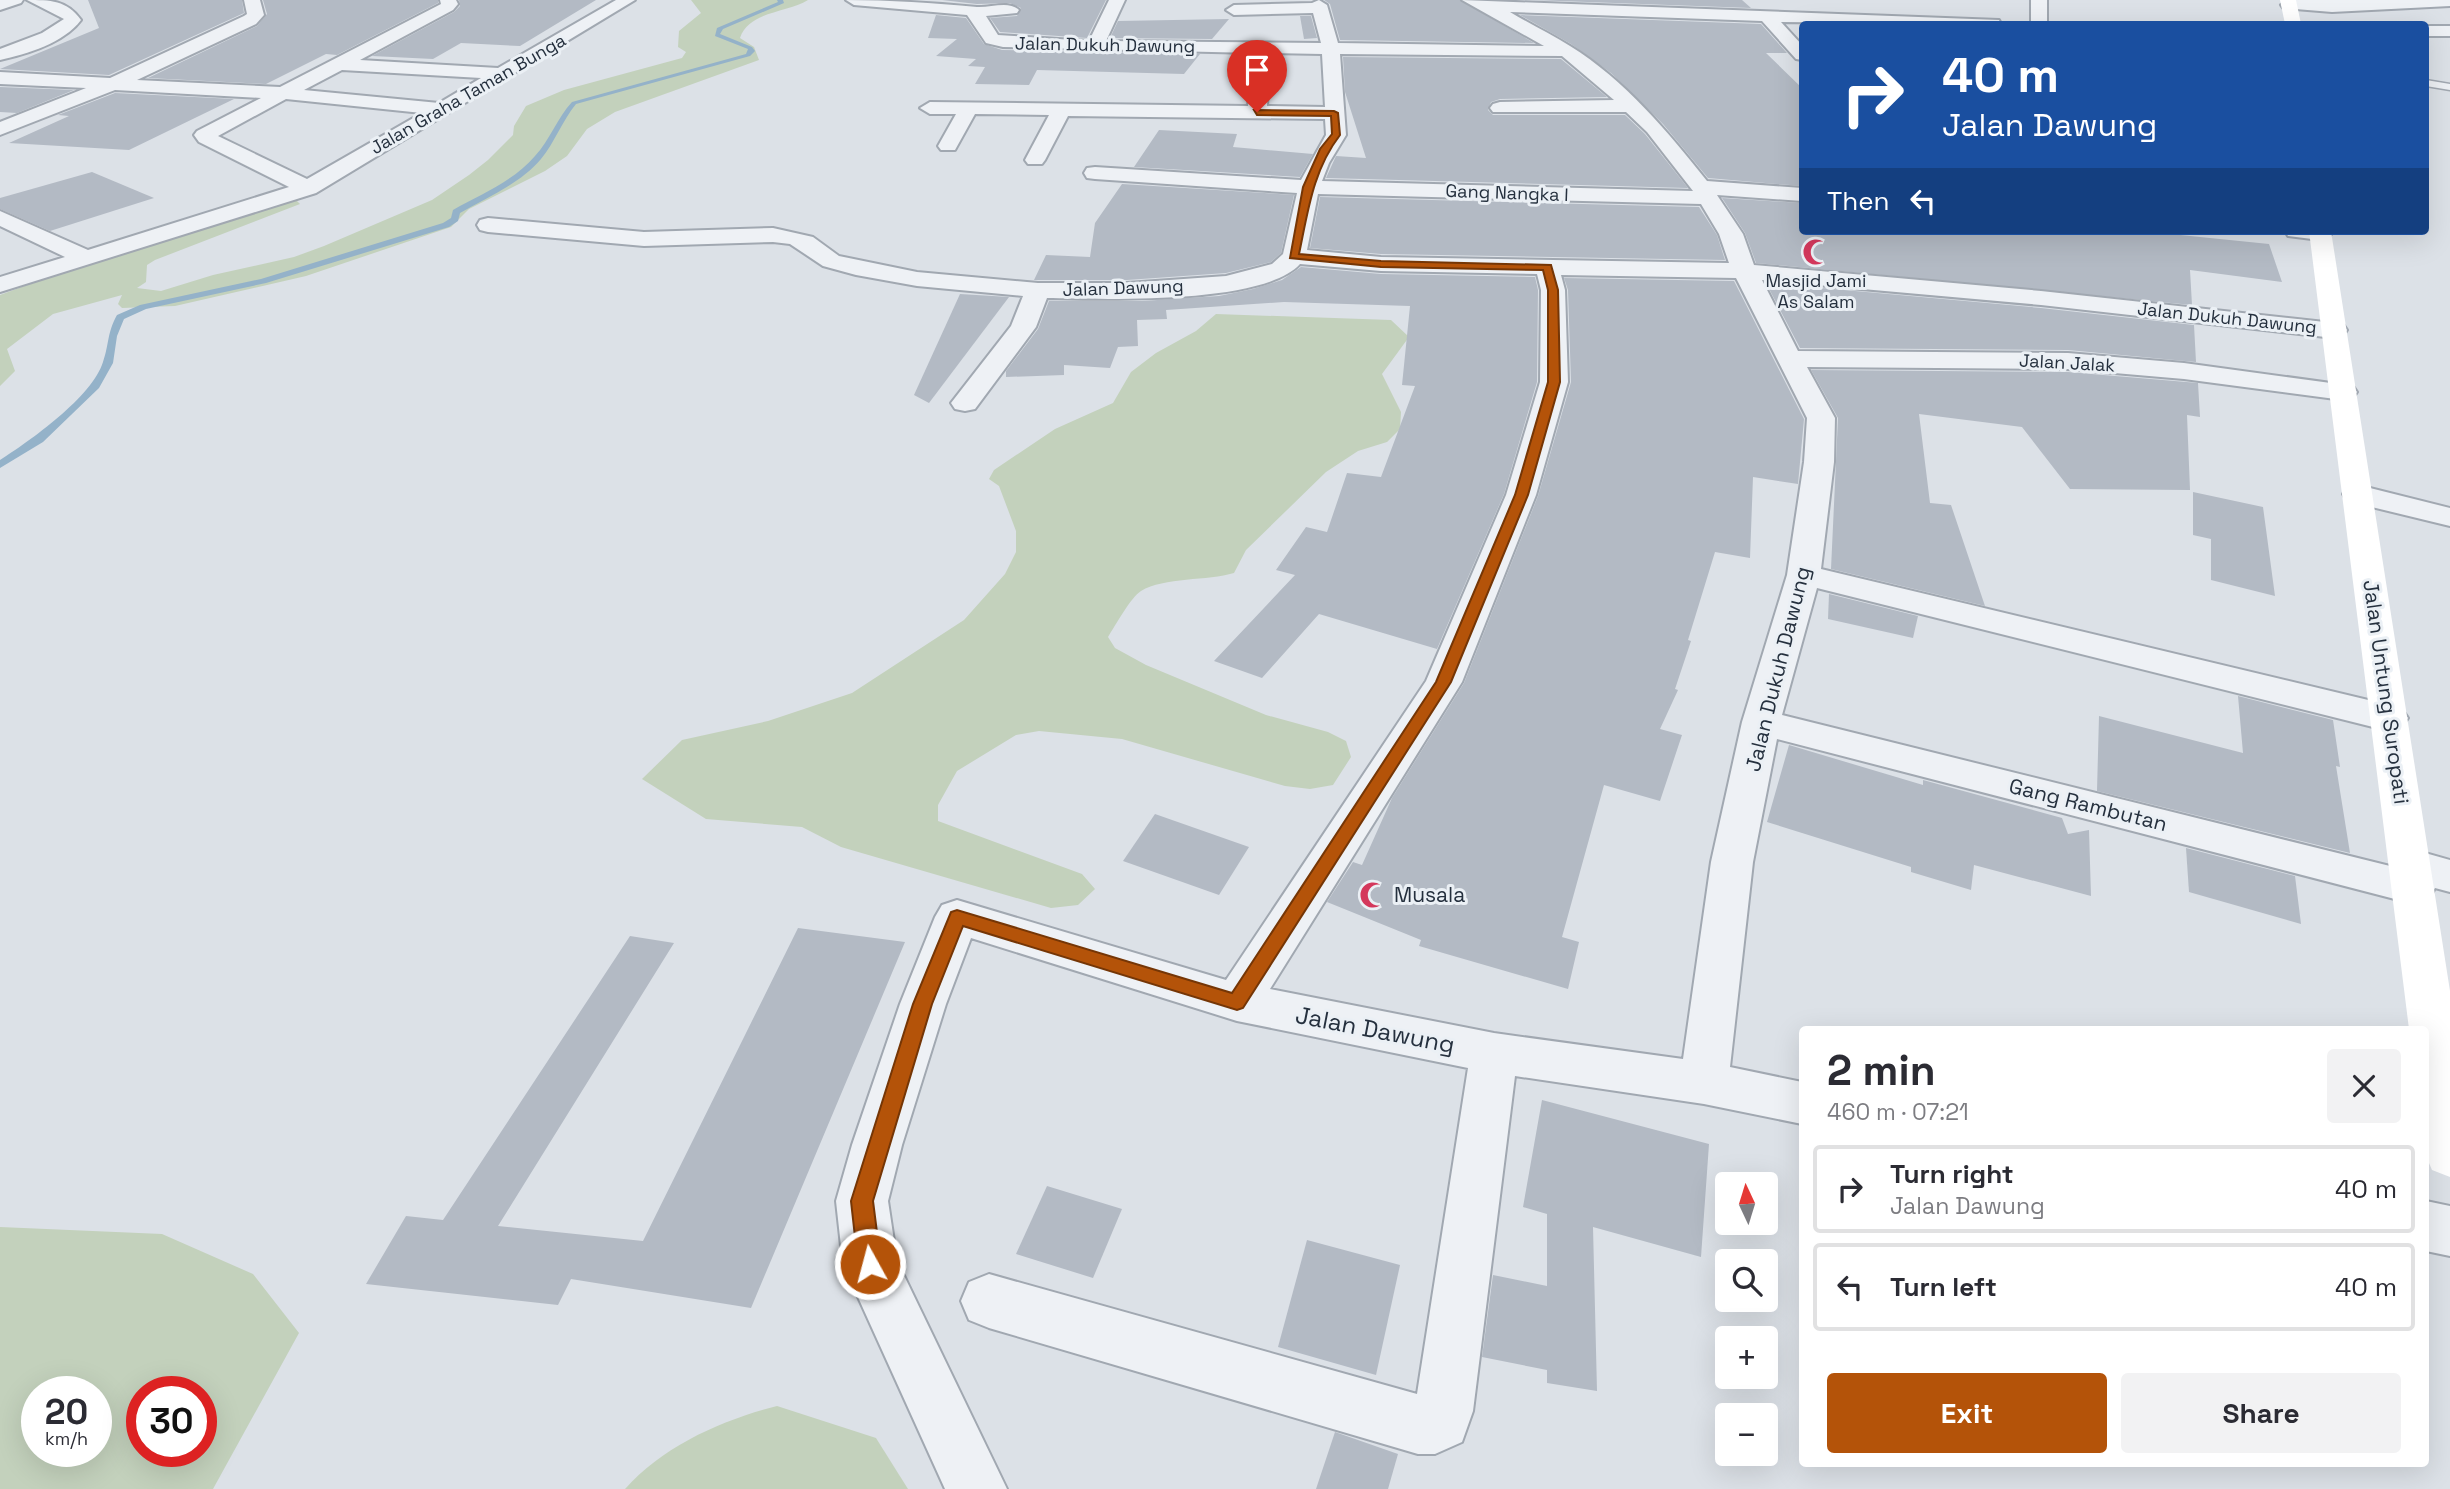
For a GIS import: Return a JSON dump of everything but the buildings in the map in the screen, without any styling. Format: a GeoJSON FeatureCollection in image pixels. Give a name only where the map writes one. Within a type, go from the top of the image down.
{"type":"FeatureCollection","features":[{"type":"Feature","properties":{"kind":"main road"},"geometry":{"type":"LineString","coordinates":[[2288,2],[2292,21]]}},
{"type":"Feature","properties":{"kind":"main road","name":"Jalan Untung Suropati"},"geometry":{"type":"LineString","coordinates":[[2313,235],[2334,330],[2389,718],[2425,876],[2450,1154]]}},
{"type":"Feature","properties":{"kind":"street"},"geometry":{"type":"LineString","coordinates":[[0,5],[15,0]]}},
{"type":"Feature","properties":{"kind":"street"},"geometry":{"type":"LineString","coordinates":[[0,55],[46,37],[66,27],[73,20],[71,15],[51,4],[35,0]]}},
{"type":"Feature","properties":{"kind":"street"},"geometry":{"type":"LineString","coordinates":[[0,129],[113,84],[250,20],[256,15],[252,0]]}},
{"type":"Feature","properties":{"kind":"street"},"geometry":{"type":"LineString","coordinates":[[309,188],[204,136],[206,132],[447,7],[450,4],[448,0]]}},
{"type":"Feature","properties":{"kind":"street","name":"Jalan Graha Taman Bunga"},"geometry":{"type":"LineString","coordinates":[[0,285],[309,188],[628,0]]}},
{"type":"Feature","properties":{"kind":"street"},"geometry":{"type":"LineString","coordinates":[[854,0],[933,5],[975,12],[1011,10]]}},
{"type":"Feature","properties":{"kind":"street"},"geometry":{"type":"LineString","coordinates":[[1096,46],[1117,0]]}},
{"type":"Feature","properties":{"kind":"street"},"geometry":{"type":"LineString","coordinates":[[1732,0],[1744,18]]}},
{"type":"Feature","properties":{"kind":"street"},"geometry":{"type":"LineString","coordinates":[[2039,0],[2039,21]]}},
{"type":"Feature","properties":{"kind":"street"},"geometry":{"type":"LineString","coordinates":[[2288,2],[2332,7],[2450,1]]}},
{"type":"Feature","properties":{"kind":"street","name":"Jalan Dukuh Dawung"},"geometry":{"type":"LineString","coordinates":[[1479,4],[1584,6],[1744,18],[1859,21]]}},
{"type":"Feature","properties":{"kind":"street","name":"Jalan Dukuh Dawung"},"geometry":{"type":"LineString","coordinates":[[1479,4],[1566,51],[1654,128],[1704,193],[1731,234],[1744,271],[1759,295],[1821,418],[1819,462],[1804,575],[1762,722],[1732,862],[1704,1083]]}},
{"type":"Feature","properties":{"kind":"street"},"geometry":{"type":"LineString","coordinates":[[1234,10],[1319,6],[1331,49],[1336,135],[1325,149],[1308,187],[1294,256]]}},
{"type":"Feature","properties":{"kind":"street","name":"Jalan Dukuh Dawung"},"geometry":{"type":"LineString","coordinates":[[975,12],[993,41],[1096,46],[1566,51]]}},
{"type":"Feature","properties":{"kind":"street"},"geometry":{"type":"LineString","coordinates":[[1769,19],[1799,52]]}},
{"type":"Feature","properties":{"kind":"street"},"geometry":{"type":"LineString","coordinates":[[2429,31],[2450,31]]}},
{"type":"Feature","properties":{"kind":"street"},"geometry":{"type":"LineString","coordinates":[[1257,112],[1262,48]]}},
{"type":"Feature","properties":{"kind":"street"},"geometry":{"type":"LineString","coordinates":[[334,64],[501,74]]}},
{"type":"Feature","properties":{"kind":"street"},"geometry":{"type":"LineString","coordinates":[[0,78],[279,93],[443,109]]}},
{"type":"Feature","properties":{"kind":"street"},"geometry":{"type":"LineString","coordinates":[[1500,108],[1630,106]]}},
{"type":"Feature","properties":{"kind":"street"},"geometry":{"type":"LineString","coordinates":[[930,108],[1334,113]]}},
{"type":"Feature","properties":{"kind":"street"},"geometry":{"type":"LineString","coordinates":[[948,145],[969,108]]}},
{"type":"Feature","properties":{"kind":"street"},"geometry":{"type":"LineString","coordinates":[[1035,160],[1062,109]]}},
{"type":"Feature","properties":{"kind":"street"},"geometry":{"type":"LineString","coordinates":[[1095,173],[1308,187]]}},
{"type":"Feature","properties":{"kind":"street","name":"Gang Nangka I"},"geometry":{"type":"LineString","coordinates":[[1308,187],[1799,194]]}},
{"type":"Feature","properties":{"kind":"street"},"geometry":{"type":"LineString","coordinates":[[0,218],[85,257]]}},
{"type":"Feature","properties":{"kind":"street"},"geometry":{"type":"LineString","coordinates":[[488,225],[631,239],[773,235],[795,238],[831,261],[856,268],[917,279],[1038,290]]}},
{"type":"Feature","properties":{"kind":"street","name":"Jalan Dukuh Dawung"},"geometry":{"type":"LineString","coordinates":[[1294,256],[1381,264],[1744,271],[2028,297],[2334,330]]}},
{"type":"Feature","properties":{"kind":"street","name":"Jalan Dawung"},"geometry":{"type":"LineString","coordinates":[[965,403],[1023,327],[1038,290],[1142,289],[1222,283],[1281,270],[1294,256]]}},
{"type":"Feature","properties":{"kind":"street"},"geometry":{"type":"LineString","coordinates":[[1237,1002],[1444,682],[1521,495],[1554,382],[1553,290],[1547,267]]}},
{"type":"Feature","properties":{"kind":"street","name":"Jalan Jalak"},"geometry":{"type":"LineString","coordinates":[[1789,359],[2067,361],[2184,371],[2343,392]]}},
{"type":"Feature","properties":{"kind":"street"},"geometry":{"type":"LineString","coordinates":[[2358,494],[2450,517]]}},
{"type":"Feature","properties":{"kind":"street"},"geometry":{"type":"LineString","coordinates":[[1804,575],[2389,718]]}},
{"type":"Feature","properties":{"kind":"street","name":"Gang Rambutan"},"geometry":{"type":"LineString","coordinates":[[1762,722],[2425,876]]}},
{"type":"Feature","properties":{"kind":"street","name":"Jalan Dawung"},"geometry":{"type":"LineString","coordinates":[[976,1489],[870,1264],[862,1201],[923,1004],[957,917],[1237,1002],[1494,1054],[1704,1083],[1799,1103]]}},
{"type":"Feature","properties":{"kind":"street"},"geometry":{"type":"LineString","coordinates":[[989,1301],[1418,1424],[1441,1422],[1494,1054]]}},
{"type":"Feature","properties":{"kind":"street"},"geometry":{"type":"LineString","coordinates":[[2429,1227],[2450,1231]]}},
{"type":"Feature","properties":{"kind":"lane"},"geometry":{"type":"LineString","coordinates":[[2429,84],[2450,87]]}},
{"type":"Feature","properties":{"kind":"green space"},"geometry":{"type":"Polygon","coordinates":[[[691,0],[808,0],[751,22],[745,29],[740,38],[754,47],[759,60],[615,112],[587,129],[567,156],[545,171],[469,209],[451,227],[306,276],[175,306],[122,308],[118,304],[122,295],[53,314],[7,349],[15,371],[0,386],[0,295],[184,229],[296,200],[300,204],[147,265],[146,282],[137,288],[161,291],[213,275],[294,257],[432,200],[488,160],[513,135],[514,126],[526,106],[564,90],[682,58],[686,52],[678,47],[679,31],[701,13],[691,0]]]}},
{"type":"Feature","properties":{"kind":"green space"},"geometry":{"type":"Polygon","coordinates":[[[1216,314],[1391,320],[1409,337],[1382,374],[1401,412],[1400,429],[1387,442],[1358,451],[1326,472],[1246,550],[1234,573],[1162,583],[1141,591],[1128,605],[1108,637],[1115,648],[1146,665],[1266,715],[1328,732],[1346,741],[1351,757],[1333,785],[1310,789],[1285,786],[1122,739],[1039,731],[1016,735],[957,771],[938,805],[938,821],[1082,874],[1095,889],[1078,905],[1051,908],[841,847],[802,827],[706,819],[642,779],[682,740],[768,721],[852,693],[964,620],[1005,574],[1016,552],[1016,531],[999,486],[989,479],[994,470],[1055,429],[1113,403],[1131,372],[1156,353],[1196,331],[1216,314]]]}},
{"type":"Feature","properties":{"kind":"green space"},"geometry":{"type":"Polygon","coordinates":[[[0,1227],[162,1234],[253,1274],[299,1333],[213,1489],[0,1489],[0,1227]]]}},
{"type":"Feature","properties":{"kind":"green space"},"geometry":{"type":"Polygon","coordinates":[[[777,1406],[876,1438],[908,1489],[625,1489],[657,1460],[695,1437],[735,1419],[777,1406]]]}},
{"type":"Feature","properties":{"kind":"waterway"},"geometry":{"type":"LineString","coordinates":[[0,465],[39,440],[95,386],[108,363],[112,336],[120,317],[143,307],[263,281],[446,225],[455,219],[456,212],[530,167],[574,103],[748,55],[752,51],[750,48],[717,35],[720,28],[781,3],[780,0]]}},
{"type":"Feature","properties":{"kind":"place","name":"Masjid Jami As Salam"},"geometry":{"type":"Point","coordinates":[1816,252]}},
{"type":"Feature","properties":{"kind":"place","name":"Musala"},"geometry":{"type":"Point","coordinates":[1373,895]}},
{"type":"Feature","properties":{"kind":"route"},"geometry":{"type":"LineString","coordinates":[[870,1264],[862,1201],[877,1145],[923,1004],[957,917],[1237,1002],[1444,682],[1521,495],[1554,382],[1553,290],[1547,267],[1381,264],[1294,256],[1308,187],[1325,149],[1336,135],[1334,113],[1257,112]]}}]}
